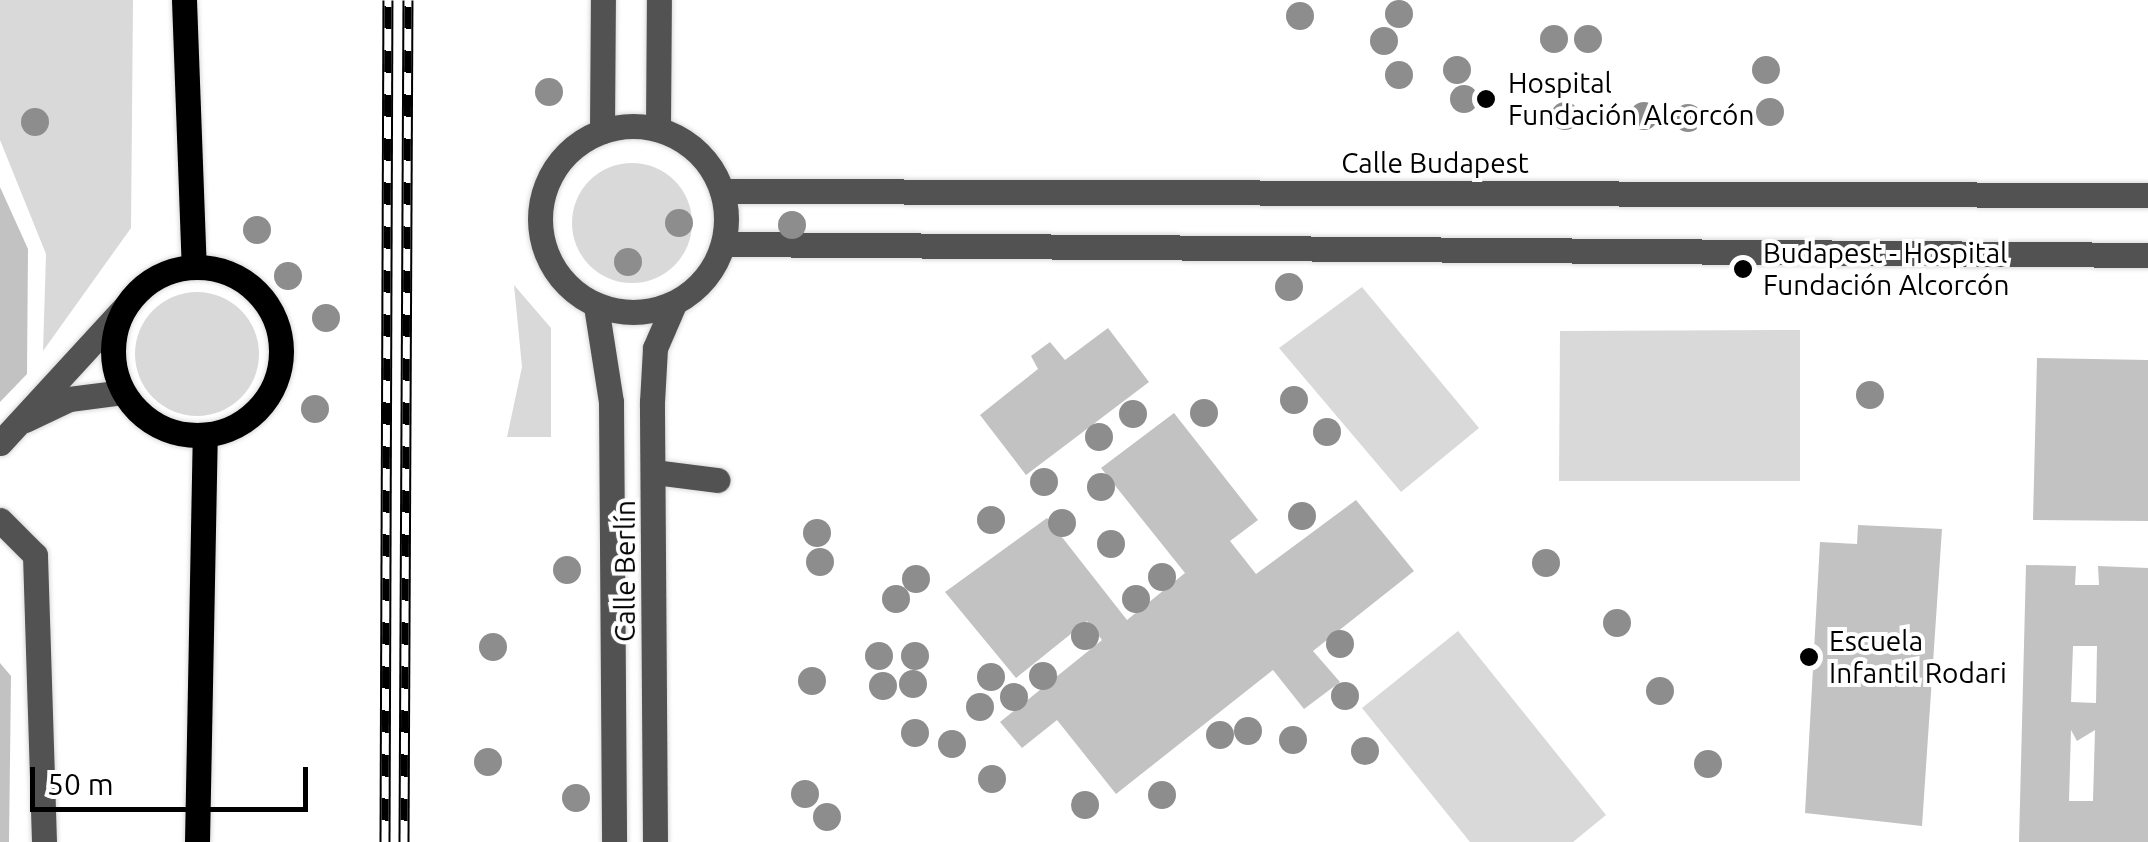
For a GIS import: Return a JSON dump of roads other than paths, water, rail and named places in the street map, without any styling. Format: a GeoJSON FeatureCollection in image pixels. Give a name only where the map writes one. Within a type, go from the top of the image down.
{"type":"FeatureCollection","features":[{"type":"Feature","properties":{"kind":"main road"},"geometry":{"type":"LineString","coordinates":[[184,0],[194,266]]}},
{"type":"Feature","properties":{"kind":"main road"},"geometry":{"type":"LineString","coordinates":[[194,266],[249,284],[267,303],[282,354],[261,406],[204,441],[145,418],[122,392],[113,350],[124,308],[144,285],[194,266]]}},
{"type":"Feature","properties":{"kind":"main road"},"geometry":{"type":"LineString","coordinates":[[197,842],[204,441]]}},
{"type":"Feature","properties":{"kind":"street"},"geometry":{"type":"LineString","coordinates":[[602,0],[602,131]]}},
{"type":"Feature","properties":{"kind":"street"},"geometry":{"type":"LineString","coordinates":[[658,0],[658,129]]}},
{"type":"Feature","properties":{"kind":"street"},"geometry":{"type":"LineString","coordinates":[[658,129],[698,152],[722,191],[724,244],[704,278],[674,304],[622,313],[596,306],[557,275],[539,229],[548,180],[602,131],[658,129]]}},
{"type":"Feature","properties":{"kind":"street","name":"Calle Budapest"},"geometry":{"type":"LineString","coordinates":[[722,191],[2148,196]]}},
{"type":"Feature","properties":{"kind":"street"},"geometry":{"type":"LineString","coordinates":[[724,244],[2148,256]]}},
{"type":"Feature","properties":{"kind":"street","name":"Calle Berlín"},"geometry":{"type":"LineString","coordinates":[[655,842],[655,348],[674,304]]}},
{"type":"Feature","properties":{"kind":"street","name":"Calle Berlín"},"geometry":{"type":"LineString","coordinates":[[596,306],[611,402],[614,842]]}},
{"type":"Feature","properties":{"kind":"street"},"geometry":{"type":"LineString","coordinates":[[8,434],[124,308]]}},
{"type":"Feature","properties":{"kind":"street"},"geometry":{"type":"LineString","coordinates":[[8,434],[69,398],[122,392]]}},
{"type":"Feature","properties":{"kind":"street"},"geometry":{"type":"LineString","coordinates":[[654,472],[717,480]]}},
{"type":"Feature","properties":{"kind":"street"},"geometry":{"type":"LineString","coordinates":[[0,520],[35,555],[44,842]]}},
{"type":"Feature","properties":{"kind":"railway"},"geometry":{"type":"LineString","coordinates":[[385,842],[388,0]]}},
{"type":"Feature","properties":{"kind":"railway"},"geometry":{"type":"LineString","coordinates":[[404,842],[408,0]]}},
{"type":"Feature","properties":{"kind":"place","name":"Hospital Fundación Alcorcón"},"geometry":{"type":"Point","coordinates":[1486,99]}},
{"type":"Feature","properties":{"kind":"place","name":"Budapest - Hospital Fundación Alcorcón"},"geometry":{"type":"Point","coordinates":[1743,269]}},
{"type":"Feature","properties":{"kind":"place","name":"Escuela Infantil Rodari"},"geometry":{"type":"Point","coordinates":[1809,657]}}]}
